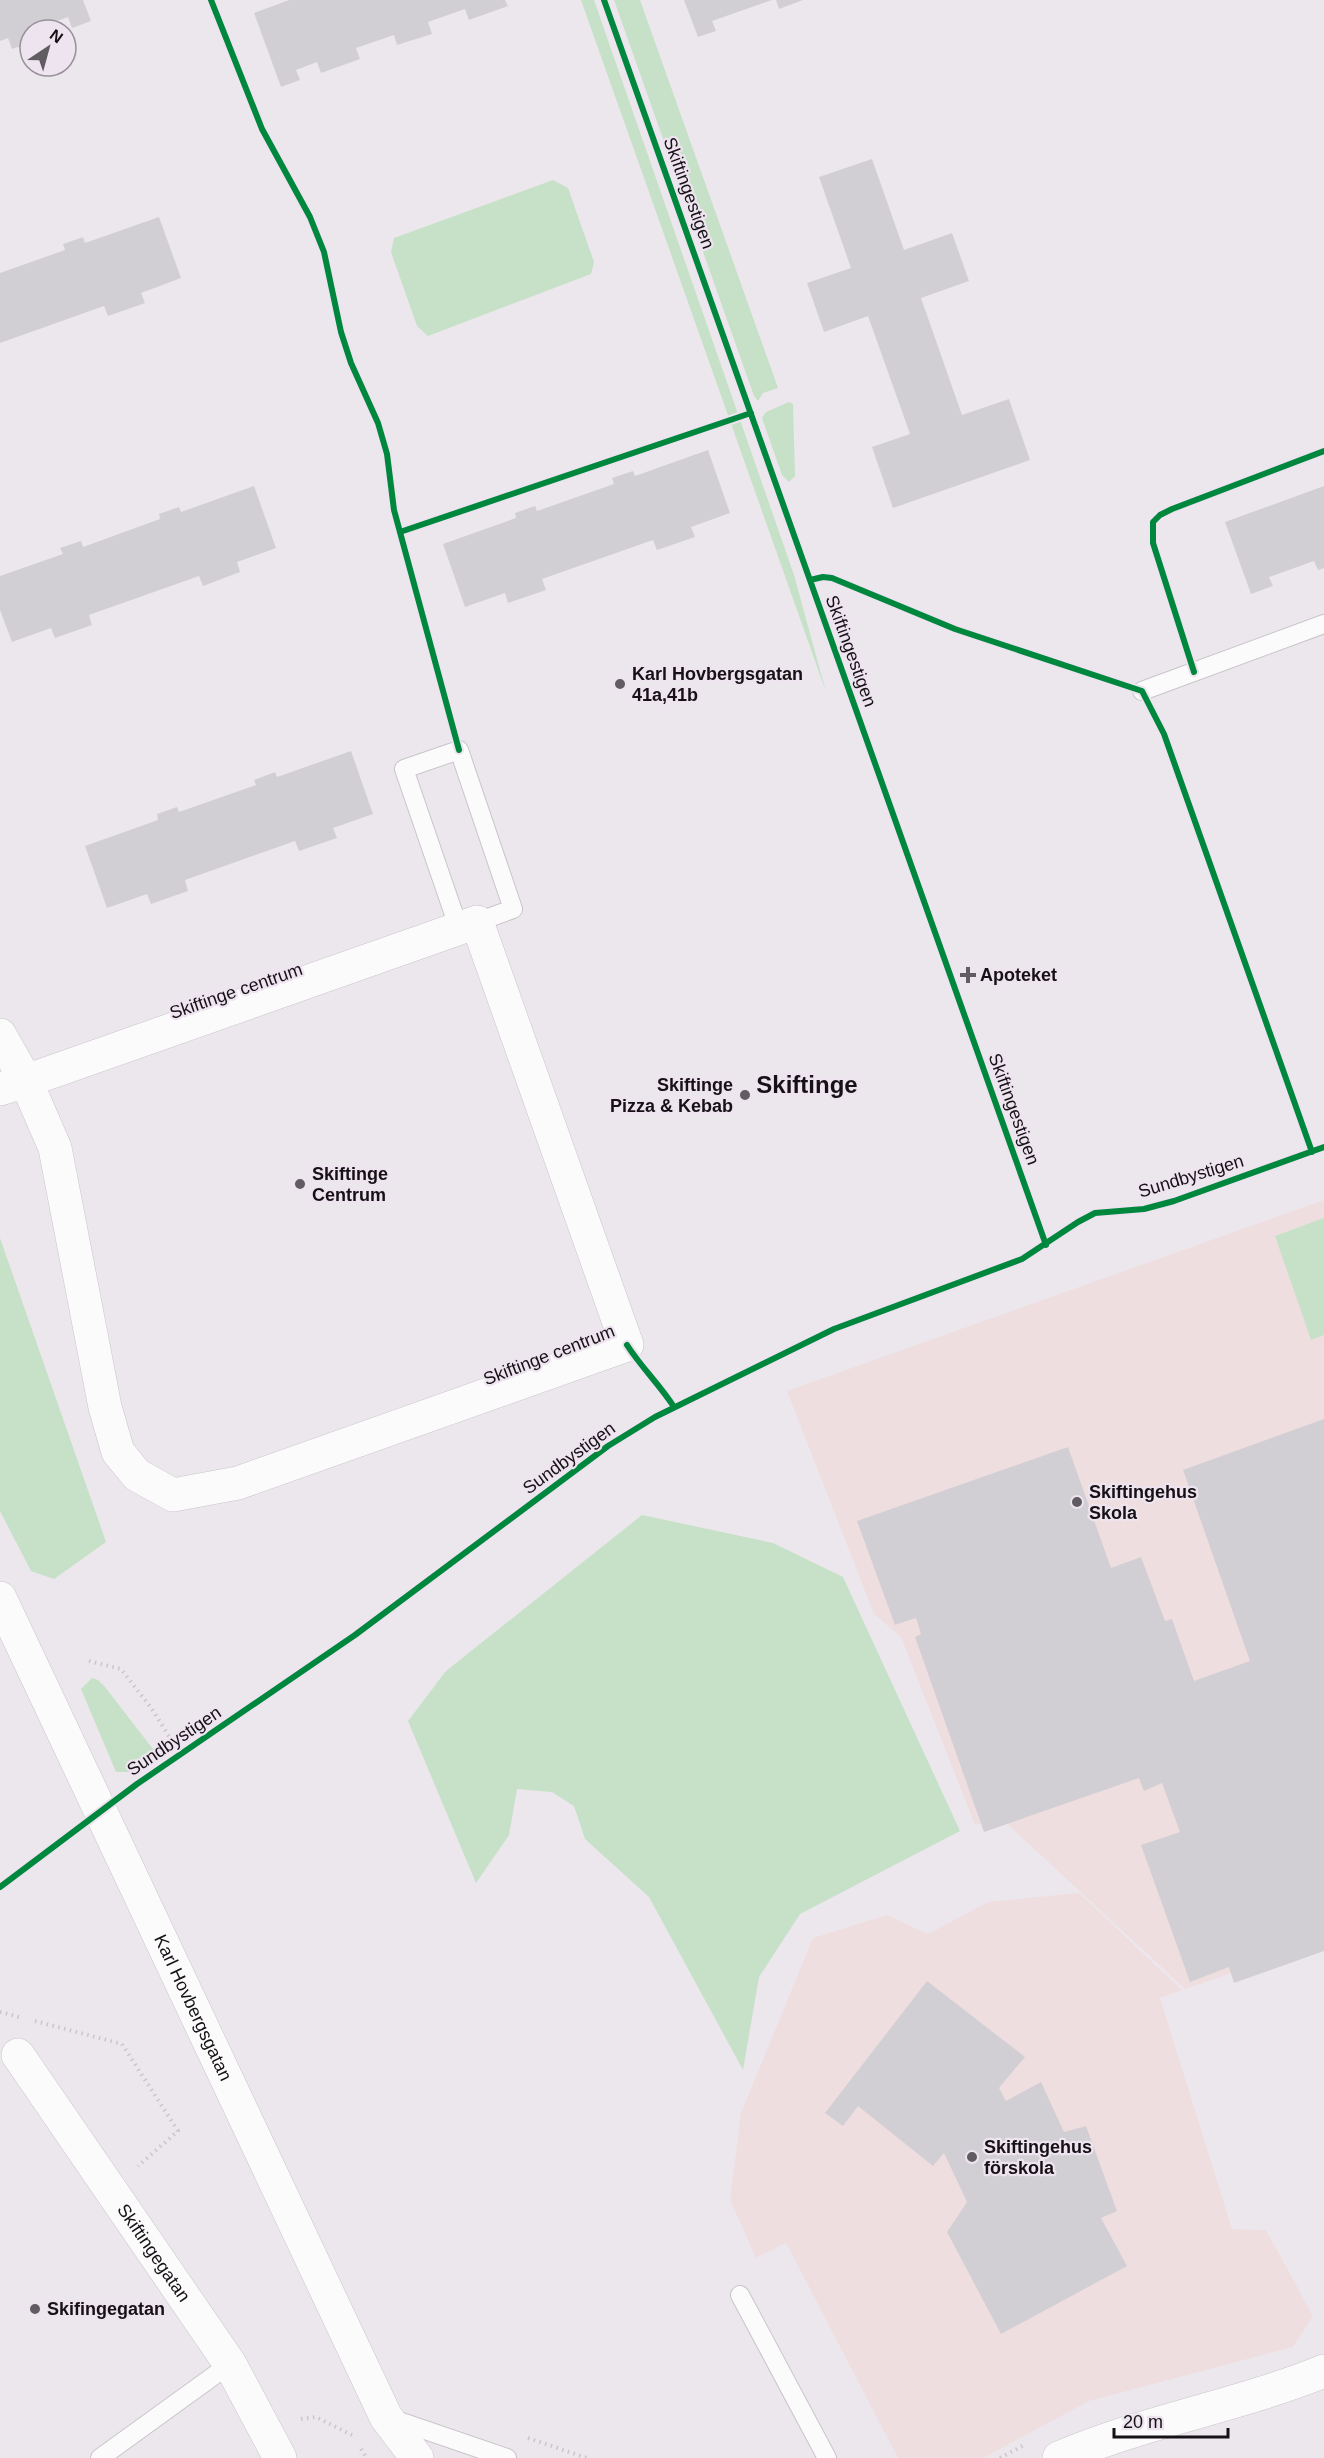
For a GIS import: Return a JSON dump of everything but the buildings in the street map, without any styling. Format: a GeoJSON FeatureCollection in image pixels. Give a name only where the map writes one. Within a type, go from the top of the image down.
{"type":"FeatureCollection","features":[{"type":"Feature","properties":{"kind":"street","name":"Skiftinge centrum"},"geometry":{"type":"LineString","coordinates":[[468,926],[627,1344],[238,1483],[173,1495],[137,1475],[118,1452],[105,1407],[55,1148],[13,1085],[468,926]]}},
{"type":"Feature","properties":{"kind":"street"},"geometry":{"type":"LineString","coordinates":[[0,1035],[13,1085]]}},
{"type":"Feature","properties":{"kind":"street","name":"Karl Hovbergsgatan"},"geometry":{"type":"LineString","coordinates":[[0,1598],[9,1641],[386,2417],[417,2458]]}},
{"type":"Feature","properties":{"kind":"street","name":"Skiftingegatan"},"geometry":{"type":"LineString","coordinates":[[18,2055],[230,2364],[280,2458]]}},
{"type":"Feature","properties":{"kind":"street"},"geometry":{"type":"LineString","coordinates":[[1059,2458],[1099,2441],[1286,2386],[1324,2371]]}},
{"type":"Feature","properties":{"kind":"street","name":"Karl Hovbergsgatan"},"geometry":{"type":"LineString","coordinates":[[386,2417],[393,2458]]}},
{"type":"Feature","properties":{"kind":"lane"},"geometry":{"type":"LineString","coordinates":[[1142,691],[1324,624]]}},
{"type":"Feature","properties":{"kind":"lane"},"geometry":{"type":"LineString","coordinates":[[459,750],[513,909],[468,926],[404,769],[459,750]]}},
{"type":"Feature","properties":{"kind":"lane"},"geometry":{"type":"LineString","coordinates":[[740,2295],[827,2458]]}},
{"type":"Feature","properties":{"kind":"lane"},"geometry":{"type":"LineString","coordinates":[[100,2458],[230,2364]]}},
{"type":"Feature","properties":{"kind":"lane"},"geometry":{"type":"LineString","coordinates":[[386,2417],[507,2458]]}},
{"type":"Feature","properties":{"kind":"path"},"geometry":{"type":"LineString","coordinates":[[89,1661],[121,1669],[152,1709],[180,1754]]}},
{"type":"Feature","properties":{"kind":"path"},"geometry":{"type":"LineString","coordinates":[[0,2012],[22,2018]]}},
{"type":"Feature","properties":{"kind":"path"},"geometry":{"type":"LineString","coordinates":[[33,2021],[122,2044],[178,2131],[110,2190]]}},
{"type":"Feature","properties":{"kind":"path"},"geometry":{"type":"LineString","coordinates":[[262,2423],[316,2417],[351,2434],[367,2458]]}},
{"type":"Feature","properties":{"kind":"shaded area","name":"Skiftingehus Skola"},"geometry":{"type":"Polygon","coordinates":[[[1324,1200],[1324,1941],[1185,1989],[1000,1817],[975,1825],[901,1637],[874,1614],[787,1391],[1324,1200]]]}},
{"type":"Feature","properties":{"kind":"shaded area","name":"Skiftingehus förskola"},"geometry":{"type":"Polygon","coordinates":[[[1079,1893],[1182,1990],[1160,1998],[1232,2229],[1266,2230],[1313,2316],[1293,2347],[1089,2401],[983,2458],[898,2458],[786,2243],[756,2258],[730,2200],[741,2113],[813,1938],[887,1915],[928,1934],[988,1902],[1079,1893]]]}},
{"type":"Feature","properties":{"kind":"green space"},"geometry":{"type":"Polygon","coordinates":[[[581,0],[594,0],[794,575],[826,692],[581,0]]]}},
{"type":"Feature","properties":{"kind":"green space"},"geometry":{"type":"Polygon","coordinates":[[[614,0],[640,0],[778,388],[763,393],[758,401],[754,396],[614,0]]]}},
{"type":"Feature","properties":{"kind":"green space"},"geometry":{"type":"Polygon","coordinates":[[[553,180],[568,188],[594,262],[591,274],[428,336],[417,326],[391,252],[394,238],[553,180]]]}},
{"type":"Feature","properties":{"kind":"green space"},"geometry":{"type":"Polygon","coordinates":[[[789,402],[793,404],[795,476],[789,482],[782,475],[762,418],[766,412],[789,402]]]}},
{"type":"Feature","properties":{"kind":"green space"},"geometry":{"type":"Polygon","coordinates":[[[1324,1218],[1324,1335],[1311,1340],[1275,1236],[1324,1218]]]}},
{"type":"Feature","properties":{"kind":"green space"},"geometry":{"type":"Polygon","coordinates":[[[0,1238],[106,1542],[54,1579],[31,1571],[0,1511],[0,1238]]]}},
{"type":"Feature","properties":{"kind":"green space"},"geometry":{"type":"Polygon","coordinates":[[[642,1515],[773,1543],[843,1577],[960,1831],[800,1914],[759,1977],[743,2070],[649,1897],[585,1839],[574,1806],[552,1792],[517,1789],[509,1835],[476,1883],[408,1721],[446,1671],[642,1515]]]}},
{"type":"Feature","properties":{"kind":"green space"},"geometry":{"type":"Polygon","coordinates":[[[92,1678],[105,1687],[156,1753],[131,1772],[116,1772],[81,1689],[92,1678]]]}},
{"type":"Feature","properties":{"kind":"cycle path"},"geometry":{"type":"LineString","coordinates":[[211,0],[262,129],[310,217],[324,252],[341,332],[351,363],[378,423],[387,454],[394,510],[459,750]]}},
{"type":"Feature","properties":{"kind":"cycle path","name":"Skiftingestigen"},"geometry":{"type":"LineString","coordinates":[[604,0],[1046,1245]]}},
{"type":"Feature","properties":{"kind":"cycle path"},"geometry":{"type":"LineString","coordinates":[[400,532],[751,413]]}},
{"type":"Feature","properties":{"kind":"cycle path"},"geometry":{"type":"LineString","coordinates":[[1194,672],[1153,543],[1153,522],[1160,515],[1172,509],[1324,451]]}},
{"type":"Feature","properties":{"kind":"cycle path","name":"Skiftingestigen"},"geometry":{"type":"LineString","coordinates":[[810,580],[823,577],[832,578],[955,629],[1142,691],[1164,734],[1312,1152]]}},
{"type":"Feature","properties":{"kind":"cycle path","name":"Sundbystigen"},"geometry":{"type":"LineString","coordinates":[[0,1887],[137,1784],[355,1635],[608,1446],[655,1417],[834,1329],[1022,1259],[1095,1213],[1144,1209],[1174,1201],[1324,1147]]}},
{"type":"Feature","properties":{"kind":"cycle path"},"geometry":{"type":"LineString","coordinates":[[627,1345],[674,1407]]}},
{"type":"Feature","properties":{"kind":"place","name":"Karl Hovbergsgatan 41a,41b"},"geometry":{"type":"Point","coordinates":[620,684]}},
{"type":"Feature","properties":{"kind":"place","name":"Apoteket"},"geometry":{"type":"Point","coordinates":[968,975]}},
{"type":"Feature","properties":{"kind":"place","name":"Skiftinge Pizza & Kebab"},"geometry":{"type":"Point","coordinates":[745,1095]}},
{"type":"Feature","properties":{"kind":"place","name":"Skiftinge Centrum"},"geometry":{"type":"Point","coordinates":[300,1184]}},
{"type":"Feature","properties":{"kind":"place","name":"Skiftingehus Skola"},"geometry":{"type":"Point","coordinates":[1077,1502]}},
{"type":"Feature","properties":{"kind":"place","name":"Skiftingehus förskola"},"geometry":{"type":"Point","coordinates":[972,2157]}},
{"type":"Feature","properties":{"kind":"place","name":"Skifingegatan"},"geometry":{"type":"Point","coordinates":[35,2309]}},
{"type":"Feature","properties":{"kind":"district","name":"Skiftinge"},"geometry":{"type":"Point","coordinates":[807,1084]}}]}
